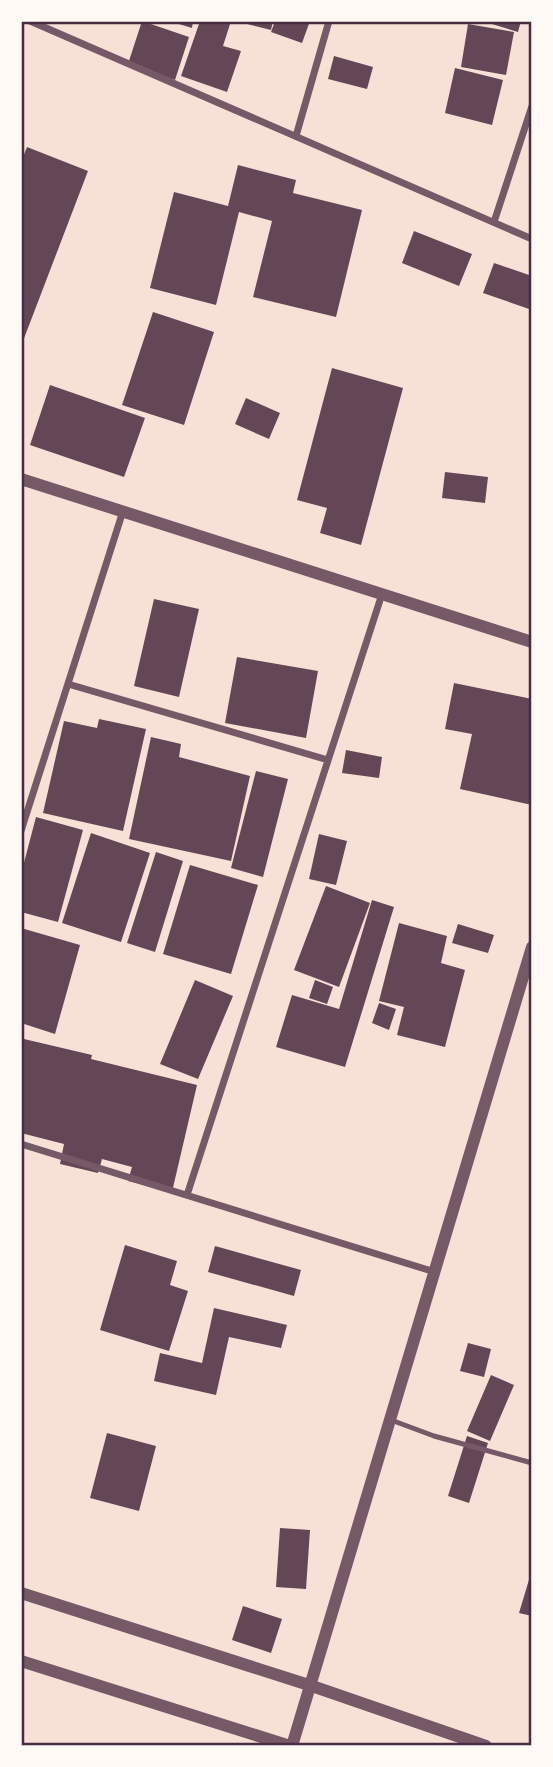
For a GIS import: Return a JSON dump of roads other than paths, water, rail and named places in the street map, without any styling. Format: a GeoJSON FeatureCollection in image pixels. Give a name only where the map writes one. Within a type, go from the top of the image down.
{"type":"FeatureCollection","features":[{"type":"Feature","properties":{"kind":"street"},"geometry":{"type":"LineString","coordinates":[[30,21],[532,239]]}},
{"type":"Feature","properties":{"kind":"street"},"geometry":{"type":"LineString","coordinates":[[296,136],[329,21]]}},
{"type":"Feature","properties":{"kind":"street"},"geometry":{"type":"LineString","coordinates":[[494,222],[532,106]]}},
{"type":"Feature","properties":{"kind":"street"},"geometry":{"type":"LineString","coordinates":[[21,479],[532,642]]}},
{"type":"Feature","properties":{"kind":"street"},"geometry":{"type":"LineString","coordinates":[[21,831],[123,511]]}},
{"type":"Feature","properties":{"kind":"street"},"geometry":{"type":"LineString","coordinates":[[187,1195],[382,594]]}},
{"type":"Feature","properties":{"kind":"street"},"geometry":{"type":"LineString","coordinates":[[68,684],[328,760]]}},
{"type":"Feature","properties":{"kind":"street"},"geometry":{"type":"LineString","coordinates":[[21,1661],[291,1746],[312,1686],[532,947]]}},
{"type":"Feature","properties":{"kind":"street"},"geometry":{"type":"LineString","coordinates":[[21,1143],[435,1272]]}},
{"type":"Feature","properties":{"kind":"street"},"geometry":{"type":"LineString","coordinates":[[21,1593],[312,1686],[485,1746]]}},
{"type":"Feature","properties":{"kind":"lane"},"geometry":{"type":"LineString","coordinates":[[391,1420],[434,1436],[532,1463]]}}]}
